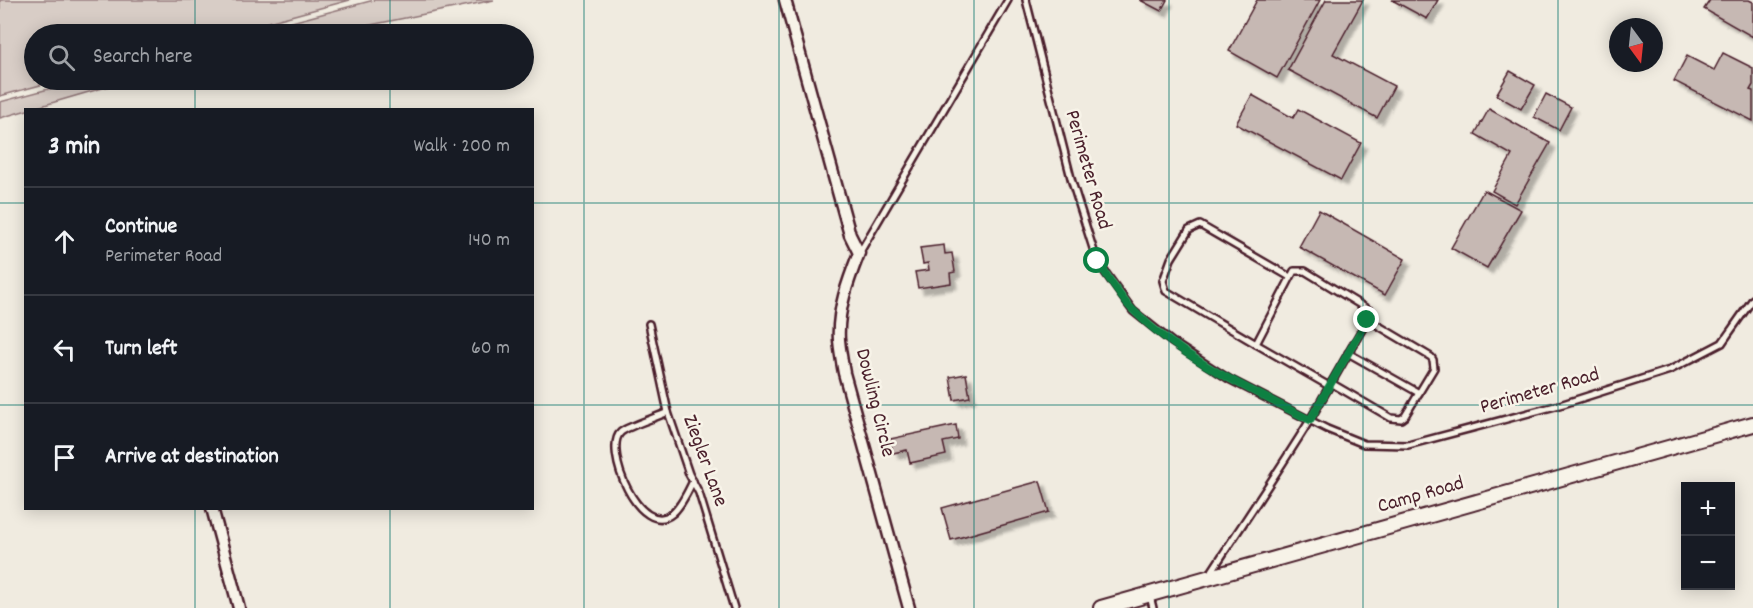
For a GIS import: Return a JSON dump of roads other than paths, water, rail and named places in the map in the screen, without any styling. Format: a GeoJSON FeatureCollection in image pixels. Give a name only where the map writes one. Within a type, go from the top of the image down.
{"type":"FeatureCollection","features":[{"type":"Feature","properties":{"kind":"street"},"geometry":{"type":"LineString","coordinates":[[785,0],[850,235],[859,253]]}},
{"type":"Feature","properties":{"kind":"street","name":"Dowling Circle"},"geometry":{"type":"LineString","coordinates":[[859,253],[841,311],[839,339],[842,362],[909,608]]}},
{"type":"Feature","properties":{"kind":"street","name":"Camp Road"},"geometry":{"type":"LineString","coordinates":[[1101,608],[1151,601],[1207,578],[1753,424]]}},
{"type":"Feature","properties":{"kind":"street"},"geometry":{"type":"LineString","coordinates":[[213,510],[239,608]]}},
{"type":"Feature","properties":{"kind":"lane"},"geometry":{"type":"LineString","coordinates":[[859,253],[1008,0]]}},
{"type":"Feature","properties":{"kind":"lane","name":"Perimeter Road"},"geometry":{"type":"LineString","coordinates":[[1026,0],[1072,182],[1097,261],[1133,311],[1172,342],[1229,379],[1310,420],[1364,444],[1408,445],[1563,404],[1670,370],[1722,343],[1753,298]]}},
{"type":"Feature","properties":{"kind":"lane"},"geometry":{"type":"LineString","coordinates":[[1290,278],[1200,225],[1189,230],[1171,259],[1163,281],[1167,291],[1256,344],[1396,419],[1405,416],[1434,368],[1434,360],[1367,320]]}},
{"type":"Feature","properties":{"kind":"lane"},"geometry":{"type":"LineString","coordinates":[[1207,578],[1310,420],[1372,312],[1305,271],[1294,271],[1256,344]]}},
{"type":"Feature","properties":{"kind":"lane","name":"Ziegler Lane"},"geometry":{"type":"LineString","coordinates":[[649,324],[668,412],[699,493],[734,608]]}},
{"type":"Feature","properties":{"kind":"lane"},"geometry":{"type":"LineString","coordinates":[[1348,353],[1419,393]]}},
{"type":"Feature","properties":{"kind":"lane"},"geometry":{"type":"LineString","coordinates":[[668,412],[621,432],[615,441],[618,464],[638,507],[651,517],[662,518],[673,513],[693,481]]}}]}
